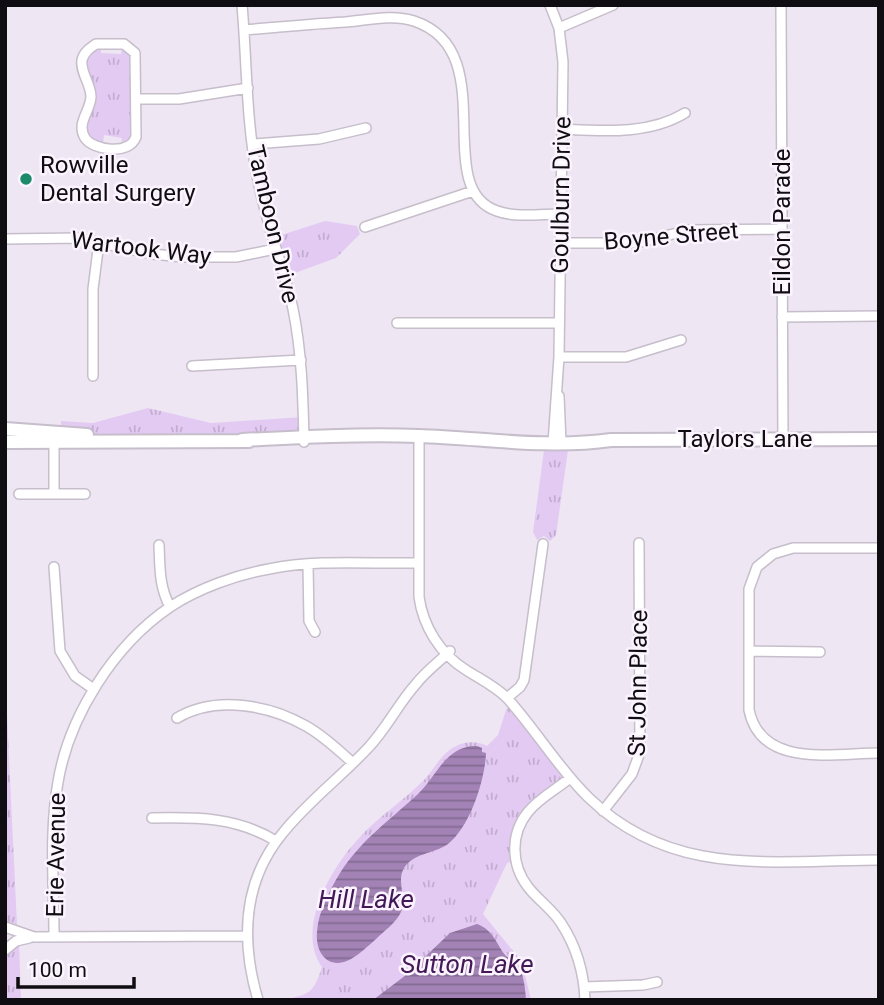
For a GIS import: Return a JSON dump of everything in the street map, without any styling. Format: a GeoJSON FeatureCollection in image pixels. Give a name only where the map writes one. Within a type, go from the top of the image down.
{"type":"FeatureCollection","features":[{"type":"Feature","properties":{"kind":"main road","name":"Taylors Lane"},"geometry":{"type":"LineString","coordinates":[[6,429],[54,437]]}},
{"type":"Feature","properties":{"kind":"main road","name":"Taylors Lane"},"geometry":{"type":"LineString","coordinates":[[12,441],[54,437],[153,440],[485,440],[522,436],[557,440],[588,436],[611,440],[879,439]]}},
{"type":"Feature","properties":{"kind":"main road"},"geometry":{"type":"LineString","coordinates":[[5,447],[12,441]]}},
{"type":"Feature","properties":{"kind":"street","name":"Tamboon Drive"},"geometry":{"type":"LineString","coordinates":[[242,5],[253,144],[261,199],[292,306],[301,360],[304,440]]}},
{"type":"Feature","properties":{"kind":"street","name":"Goulburn Drive"},"geometry":{"type":"LineString","coordinates":[[550,5],[559,27],[563,62],[559,356],[555,400],[557,440]]}},
{"type":"Feature","properties":{"kind":"street"},"geometry":{"type":"LineString","coordinates":[[559,27],[613,5]]}},
{"type":"Feature","properties":{"kind":"street","name":"Eildon Parade"},"geometry":{"type":"LineString","coordinates":[[781,5],[783,439]]}},
{"type":"Feature","properties":{"kind":"street"},"geometry":{"type":"LineString","coordinates":[[244,30],[400,18],[426,26],[450,47],[459,67],[466,158],[473,191],[480,200],[506,214],[561,214]]}},
{"type":"Feature","properties":{"kind":"street"},"geometry":{"type":"LineString","coordinates":[[96,44],[124,44],[132,48],[136,58],[136,99],[136,137],[130,147],[120,150],[89,142],[82,127],[91,99],[91,88],[82,67],[86,51],[96,44]]}},
{"type":"Feature","properties":{"kind":"street"},"geometry":{"type":"LineString","coordinates":[[136,99],[179,99],[248,88]]}},
{"type":"Feature","properties":{"kind":"street"},"geometry":{"type":"LineString","coordinates":[[563,129],[614,131],[644,128],[672,121],[685,113]]}},
{"type":"Feature","properties":{"kind":"street"},"geometry":{"type":"LineString","coordinates":[[253,144],[319,139],[366,128]]}},
{"type":"Feature","properties":{"kind":"street"},"geometry":{"type":"LineString","coordinates":[[365,227],[473,191]]}},
{"type":"Feature","properties":{"kind":"street","name":"Boyne Street"},"geometry":{"type":"LineString","coordinates":[[561,243],[638,243],[689,230],[782,229]]}},
{"type":"Feature","properties":{"kind":"street","name":"Wartook Way"},"geometry":{"type":"LineString","coordinates":[[7,238],[78,238],[152,254],[183,257],[236,257],[275,248]]}},
{"type":"Feature","properties":{"kind":"street"},"geometry":{"type":"LineString","coordinates":[[93,376],[93,289],[99,242]]}},
{"type":"Feature","properties":{"kind":"street"},"geometry":{"type":"LineString","coordinates":[[782,317],[879,316]]}},
{"type":"Feature","properties":{"kind":"street"},"geometry":{"type":"LineString","coordinates":[[397,323],[559,323]]}},
{"type":"Feature","properties":{"kind":"street"},"geometry":{"type":"LineString","coordinates":[[559,356],[632,356],[681,340]]}},
{"type":"Feature","properties":{"kind":"street"},"geometry":{"type":"LineString","coordinates":[[192,366],[301,360]]}},
{"type":"Feature","properties":{"kind":"street"},"geometry":{"type":"LineString","coordinates":[[54,437],[54,493]]}},
{"type":"Feature","properties":{"kind":"street"},"geometry":{"type":"LineString","coordinates":[[419,440],[418,563],[424,619],[435,640],[466,670],[509,697],[570,778],[603,811],[652,841],[706,858],[740,861],[879,860]]}},
{"type":"Feature","properties":{"kind":"street"},"geometry":{"type":"LineString","coordinates":[[19,494],[85,494]]}},
{"type":"Feature","properties":{"kind":"street","name":"St John Place"},"geometry":{"type":"LineString","coordinates":[[603,811],[632,774],[640,752],[639,543]]}},
{"type":"Feature","properties":{"kind":"street"},"geometry":{"type":"LineString","coordinates":[[509,697],[524,680],[543,544]]}},
{"type":"Feature","properties":{"kind":"street"},"geometry":{"type":"LineString","coordinates":[[159,545],[159,578],[170,607]]}},
{"type":"Feature","properties":{"kind":"street"},"geometry":{"type":"LineString","coordinates":[[879,548],[783,550],[764,560],[752,578],[749,589],[749,710],[754,726],[766,743],[804,754],[879,753]]}},
{"type":"Feature","properties":{"kind":"street","name":"Erie Avenue"},"geometry":{"type":"LineString","coordinates":[[54,936],[54,820],[58,779],[67,742],[92,688],[117,657],[170,607],[234,577],[285,566],[418,563]]}},
{"type":"Feature","properties":{"kind":"street"},"geometry":{"type":"LineString","coordinates":[[308,565],[309,621],[315,632]]}},
{"type":"Feature","properties":{"kind":"street"},"geometry":{"type":"LineString","coordinates":[[54,567],[60,650],[75,676],[92,688]]}},
{"type":"Feature","properties":{"kind":"street"},"geometry":{"type":"LineString","coordinates":[[749,651],[820,652]]}},
{"type":"Feature","properties":{"kind":"street"},"geometry":{"type":"LineString","coordinates":[[258,1000],[250,971],[246,936],[249,904],[257,878],[276,841],[386,727],[415,685],[449,652]]}},
{"type":"Feature","properties":{"kind":"street"},"geometry":{"type":"LineString","coordinates":[[177,718],[189,711],[214,706],[249,707],[272,712],[291,718],[318,733],[353,763]]}},
{"type":"Feature","properties":{"kind":"street"},"geometry":{"type":"LineString","coordinates":[[570,778],[528,813],[518,831],[514,851],[525,883],[552,911],[569,936],[578,957],[585,1000]]}},
{"type":"Feature","properties":{"kind":"street"},"geometry":{"type":"LineString","coordinates":[[152,818],[199,817],[227,821],[250,827],[276,841]]}},
{"type":"Feature","properties":{"kind":"street"},"geometry":{"type":"LineString","coordinates":[[5,927],[34,937]]}},
{"type":"Feature","properties":{"kind":"street"},"geometry":{"type":"LineString","coordinates":[[5,950],[16,941],[34,937],[246,936]]}},
{"type":"Feature","properties":{"kind":"street"},"geometry":{"type":"LineString","coordinates":[[584,986],[643,985],[657,982]]}},
{"type":"Feature","properties":{"kind":"green space"},"geometry":{"type":"Polygon","coordinates":[[[101,46],[101,53],[121,54],[122,46],[131,51],[133,139],[121,147],[122,138],[104,135],[103,144],[94,141],[85,126],[90,112],[85,63],[91,50],[101,46]]]}},
{"type":"Feature","properties":{"kind":"green space"},"geometry":{"type":"Polygon","coordinates":[[[325,221],[357,226],[360,234],[336,258],[284,277],[272,238],[325,221]]]}},
{"type":"Feature","properties":{"kind":"green space"},"geometry":{"type":"Polygon","coordinates":[[[148,408],[211,423],[303,417],[304,437],[154,440],[61,432],[61,421],[93,423],[148,408]]]}},
{"type":"Feature","properties":{"kind":"green space"},"geometry":{"type":"Polygon","coordinates":[[[545,443],[569,443],[556,535],[550,541],[544,536],[537,540],[533,532],[545,443]]]}},
{"type":"Feature","properties":{"kind":"green space"},"geometry":{"type":"Polygon","coordinates":[[[5,673],[17,925],[18,933],[5,927],[5,673]]]}},
{"type":"Feature","properties":{"kind":"green space"},"geometry":{"type":"Polygon","coordinates":[[[512,704],[570,778],[524,818],[516,860],[507,863],[483,914],[522,962],[531,1000],[283,1000],[305,994],[316,983],[322,967],[315,952],[312,935],[314,917],[328,882],[348,851],[374,823],[423,781],[451,749],[468,742],[487,746],[498,735],[506,710],[512,704]]]}},
{"type":"Feature","properties":{"kind":"green space"},"geometry":{"type":"Polygon","coordinates":[[[19,940],[21,1000],[5,1000],[5,950],[19,940]]]}},
{"type":"Feature","properties":{"kind":"water","name":"Hill Lake"},"geometry":{"type":"Polygon","coordinates":[[[477,746],[486,753],[485,764],[475,802],[463,826],[448,844],[407,864],[401,875],[403,907],[390,927],[351,959],[330,962],[318,947],[317,932],[325,901],[348,861],[425,787],[450,756],[466,747],[477,746]]]}},
{"type":"Feature","properties":{"kind":"water","name":"Sutton Lake"},"geometry":{"type":"Polygon","coordinates":[[[477,924],[487,930],[506,956],[518,966],[524,980],[526,1000],[373,1000],[406,975],[450,933],[477,924]]]}},
{"type":"Feature","properties":{"kind":"place","name":"Rowville Dental Surgery"},"geometry":{"type":"Point","coordinates":[26,179]}}]}
